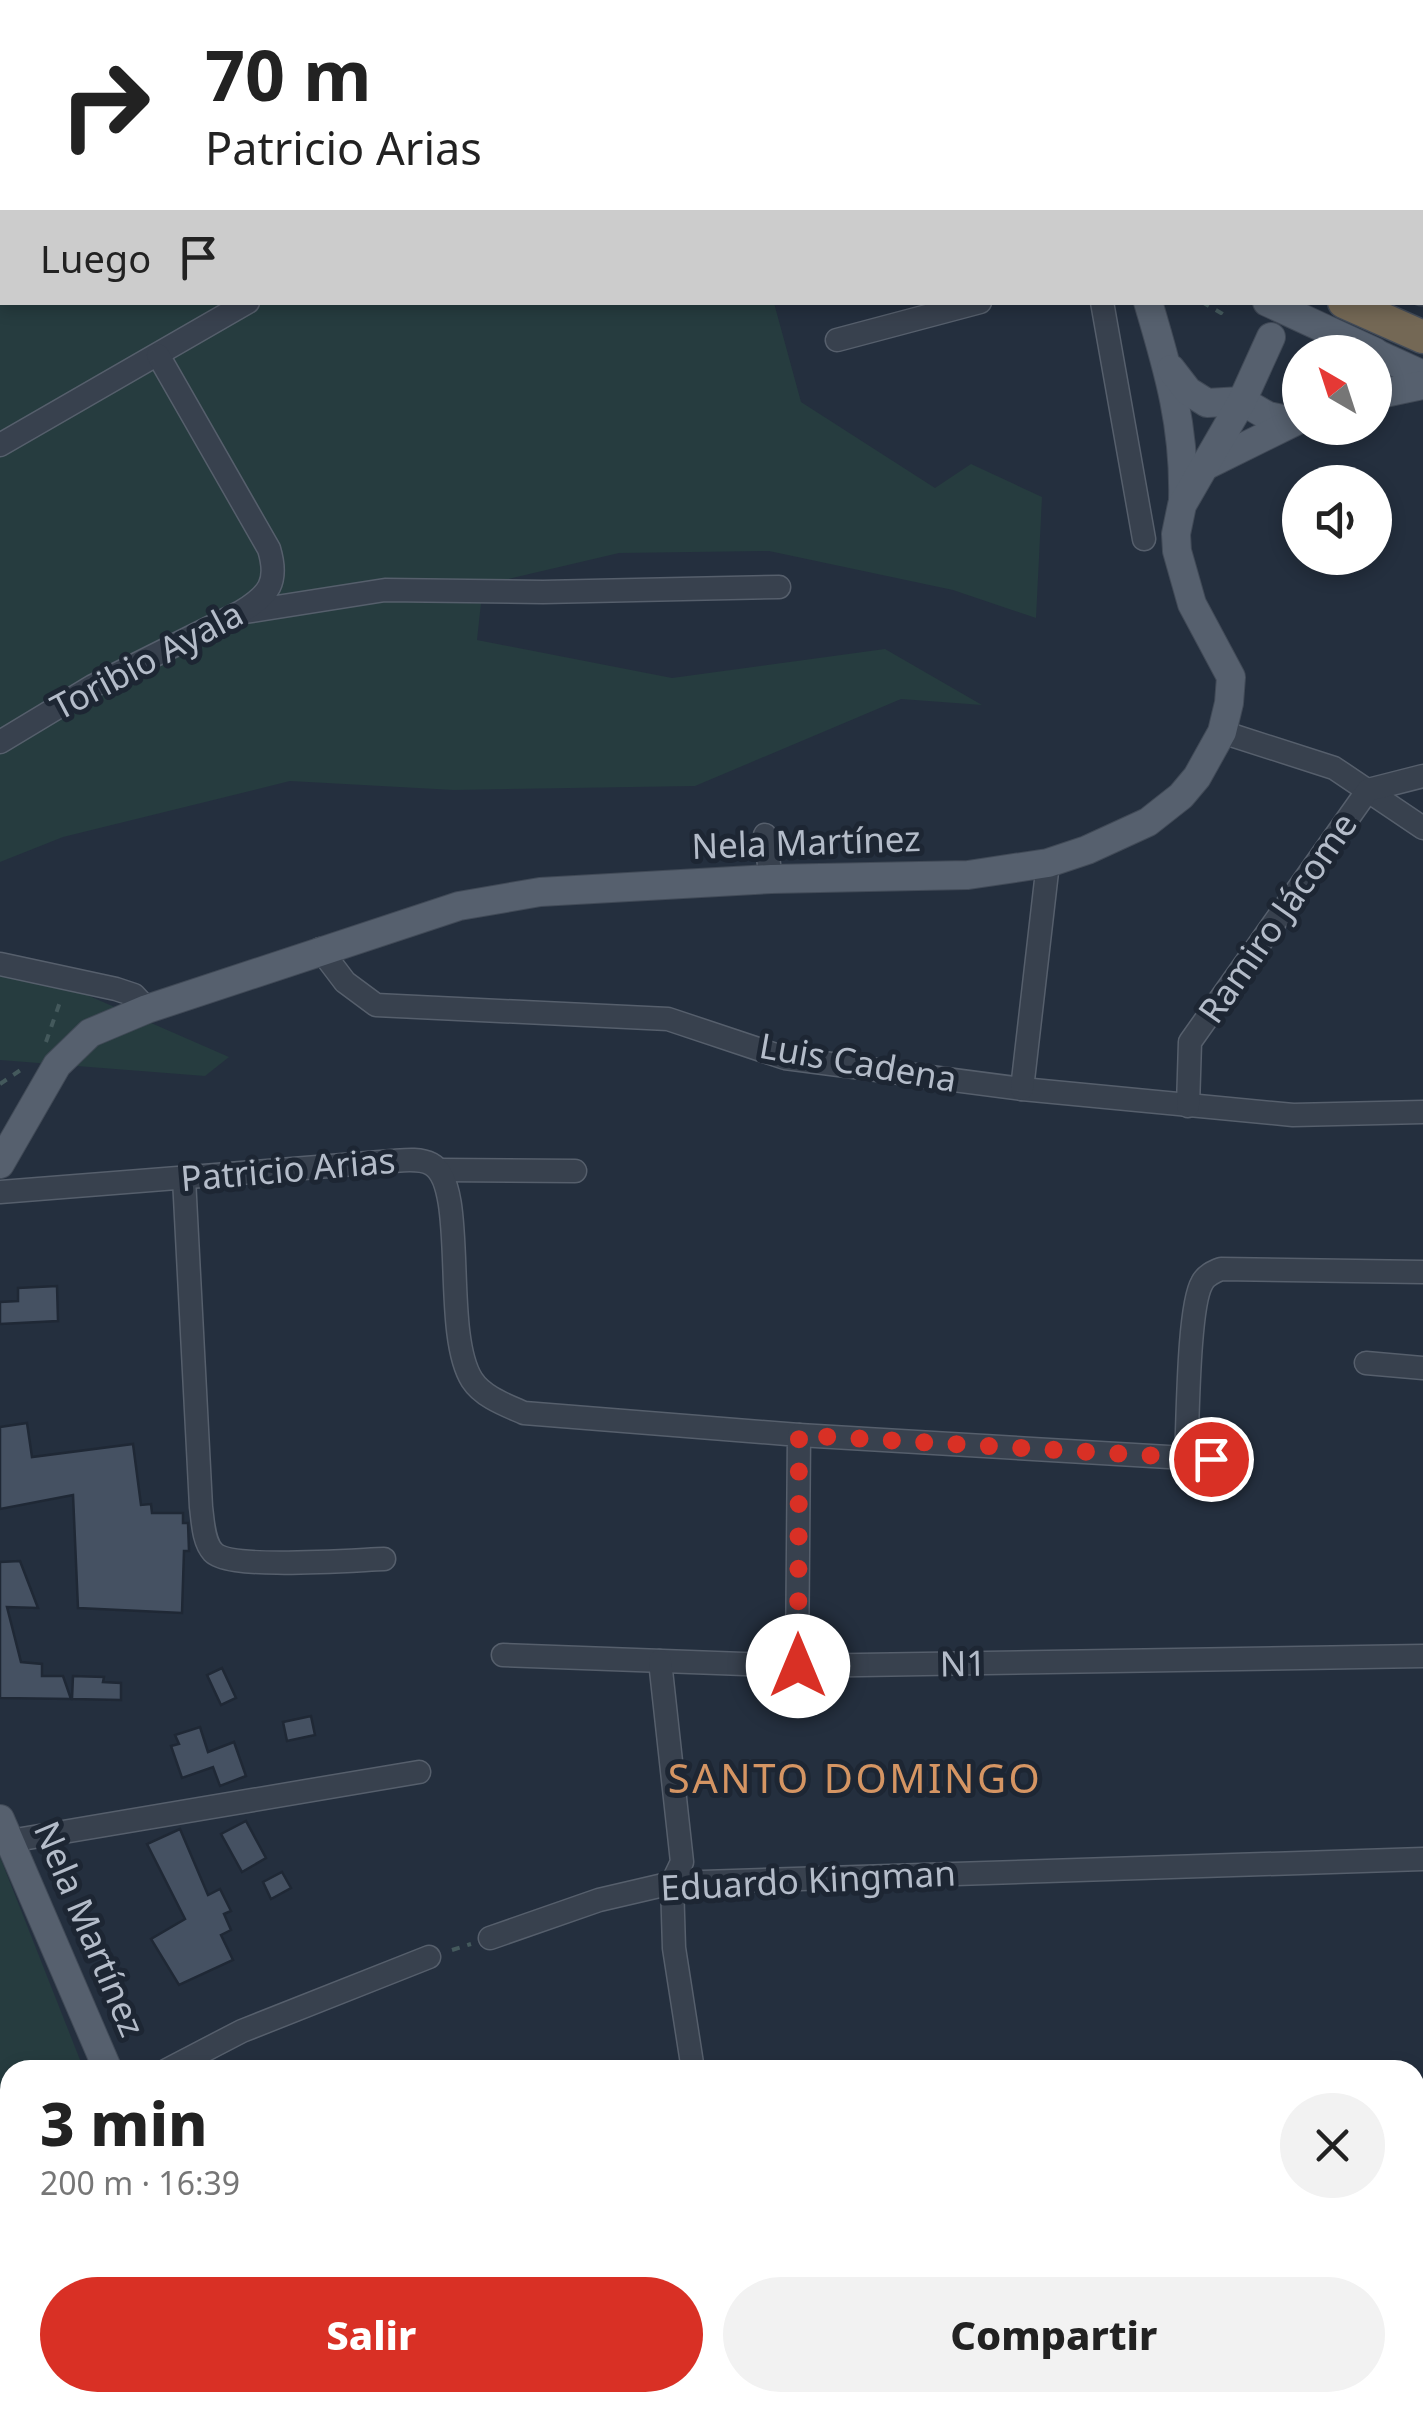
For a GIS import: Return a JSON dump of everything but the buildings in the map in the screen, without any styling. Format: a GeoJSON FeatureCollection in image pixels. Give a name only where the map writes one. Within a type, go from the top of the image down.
{"type":"FeatureCollection","features":[{"type":"Feature","properties":{"kind":"highway"},"geometry":{"type":"LineString","coordinates":[[1351,305],[1423,337]]}},
{"type":"Feature","properties":{"kind":"main road"},"geometry":{"type":"LineString","coordinates":[[1149,305],[1180,428],[1182,505]]}},
{"type":"Feature","properties":{"kind":"main road"},"geometry":{"type":"LineString","coordinates":[[1273,305],[1338,335]]}},
{"type":"Feature","properties":{"kind":"main road","name":"Nela Martínez"},"geometry":{"type":"LineString","coordinates":[[0,1164],[57,1065],[90,1033],[320,949],[459,906],[540,892],[771,878],[968,875],[1048,863],[1130,832],[1166,810],[1197,777],[1222,732],[1232,687],[1231,677],[1185,586],[1176,534],[1182,505],[1242,401],[1272,337]]}},
{"type":"Feature","properties":{"kind":"main road"},"geometry":{"type":"LineString","coordinates":[[1164,353],[1174,376],[1198,398],[1207,403],[1242,401],[1268,416],[1282,419]]}},
{"type":"Feature","properties":{"kind":"main road"},"geometry":{"type":"LineString","coordinates":[[1392,360],[1423,375]]}},
{"type":"Feature","properties":{"kind":"main road"},"geometry":{"type":"LineString","coordinates":[[1392,391],[1423,385]]}},
{"type":"Feature","properties":{"kind":"main road"},"geometry":{"type":"LineString","coordinates":[[1203,467],[1282,427]]}},
{"type":"Feature","properties":{"kind":"main road","name":"Nela Martínez"},"geometry":{"type":"LineString","coordinates":[[5,1830],[104,2060]]}},
{"type":"Feature","properties":{"kind":"street"},"geometry":{"type":"LineString","coordinates":[[0,445],[243,305]]}},
{"type":"Feature","properties":{"kind":"street"},"geometry":{"type":"LineString","coordinates":[[837,340],[969,305]]}},
{"type":"Feature","properties":{"kind":"street"},"geometry":{"type":"LineString","coordinates":[[1103,305],[1144,539]]}},
{"type":"Feature","properties":{"kind":"street","name":"Toribio Ayala"},"geometry":{"type":"LineString","coordinates":[[0,742],[93,686],[241,612],[260,600],[270,586],[275,568],[269,549],[158,355]]}},
{"type":"Feature","properties":{"kind":"street"},"geometry":{"type":"LineString","coordinates":[[241,612],[385,590],[543,592],[779,587]]}},
{"type":"Feature","properties":{"kind":"street"},"geometry":{"type":"LineString","coordinates":[[1222,732],[1334,768],[1423,828]]}},
{"type":"Feature","properties":{"kind":"street"},"geometry":{"type":"LineString","coordinates":[[1368,790],[1423,776]]}},
{"type":"Feature","properties":{"kind":"street","name":"Ramiro Jácome"},"geometry":{"type":"LineString","coordinates":[[1188,1106],[1190,1042],[1368,790]]}},
{"type":"Feature","properties":{"kind":"street"},"geometry":{"type":"LineString","coordinates":[[766,835],[771,878]]}},
{"type":"Feature","properties":{"kind":"street"},"geometry":{"type":"LineString","coordinates":[[1022,1090],[1048,863]]}},
{"type":"Feature","properties":{"kind":"street","name":"Luis Cadena"},"geometry":{"type":"LineString","coordinates":[[320,949],[344,982],[376,1005],[668,1018],[786,1058],[1022,1090],[1293,1115],[1423,1112]]}},
{"type":"Feature","properties":{"kind":"street"},"geometry":{"type":"LineString","coordinates":[[0,964],[134,995],[147,1009]]}},
{"type":"Feature","properties":{"kind":"street","name":"Patricio Arias"},"geometry":{"type":"LineString","coordinates":[[0,1192],[412,1160],[428,1162],[440,1170],[451,1201],[456,1328],[461,1357],[474,1384],[495,1400],[524,1412],[799,1435],[1236,1461]]}},
{"type":"Feature","properties":{"kind":"street"},"geometry":{"type":"LineString","coordinates":[[440,1170],[575,1171]]}},
{"type":"Feature","properties":{"kind":"street"},"geometry":{"type":"LineString","coordinates":[[184,1178],[201,1507],[204,1534],[211,1551],[226,1560],[259,1562],[384,1559]]}},
{"type":"Feature","properties":{"kind":"street"},"geometry":{"type":"LineString","coordinates":[[1186,1458],[1195,1314],[1203,1281],[1211,1273],[1221,1269],[1423,1272]]}},
{"type":"Feature","properties":{"kind":"street"},"geometry":{"type":"LineString","coordinates":[[1366,1362],[1423,1368]]}},
{"type":"Feature","properties":{"kind":"street"},"geometry":{"type":"LineString","coordinates":[[798,1666],[799,1435]]}},
{"type":"Feature","properties":{"kind":"street","name":"N1"},"geometry":{"type":"LineString","coordinates":[[503,1655],[798,1666],[1423,1656]]}},
{"type":"Feature","properties":{"kind":"street"},"geometry":{"type":"LineString","coordinates":[[660,1661],[682,1862],[672,1883],[674,1948],[691,2060]]}},
{"type":"Feature","properties":{"kind":"street"},"geometry":{"type":"LineString","coordinates":[[5,1830],[420,1772]]}},
{"type":"Feature","properties":{"kind":"street","name":"Eduardo Kingman"},"geometry":{"type":"LineString","coordinates":[[490,1938],[599,1900],[672,1883],[1423,1859]]}},
{"type":"Feature","properties":{"kind":"street"},"geometry":{"type":"LineString","coordinates":[[186,2060],[242,2031],[429,1958]]}},
{"type":"Feature","properties":{"kind":"path"},"geometry":{"type":"LineString","coordinates":[[1207,305],[1221,313],[1225,305]]}},
{"type":"Feature","properties":{"kind":"path"},"geometry":{"type":"LineString","coordinates":[[40,1057],[69,978]]}},
{"type":"Feature","properties":{"kind":"path"},"geometry":{"type":"LineString","coordinates":[[0,1084],[27,1066]]}},
{"type":"Feature","properties":{"kind":"path"},"geometry":{"type":"LineString","coordinates":[[429,1958],[490,1938]]}},
{"type":"Feature","properties":{"kind":"green space"},"geometry":{"type":"Polygon","coordinates":[[[0,305],[775,305],[801,402],[935,488],[971,464],[1042,497],[1036,618],[953,590],[769,551],[619,553],[483,585],[477,640],[672,678],[885,649],[982,705],[901,699],[695,786],[454,790],[290,781],[63,837],[0,862],[0,305]]]}},
{"type":"Feature","properties":{"kind":"green space"},"geometry":{"type":"Polygon","coordinates":[[[0,957],[229,1057],[205,1076],[0,1060],[0,957]]]}},
{"type":"Feature","properties":{"kind":"green space"},"geometry":{"type":"Polygon","coordinates":[[[0,1857],[80,2060],[0,2060],[0,1857]]]}},
{"type":"Feature","properties":{"kind":"district","name":"SANTO DOMINGO"},"geometry":{"type":"Point","coordinates":[855,1779]}},
{"type":"Feature","properties":{"kind":"route"},"geometry":{"type":"LineString","coordinates":[[798,1666],[799,1435],[1211,1459]]}}]}
